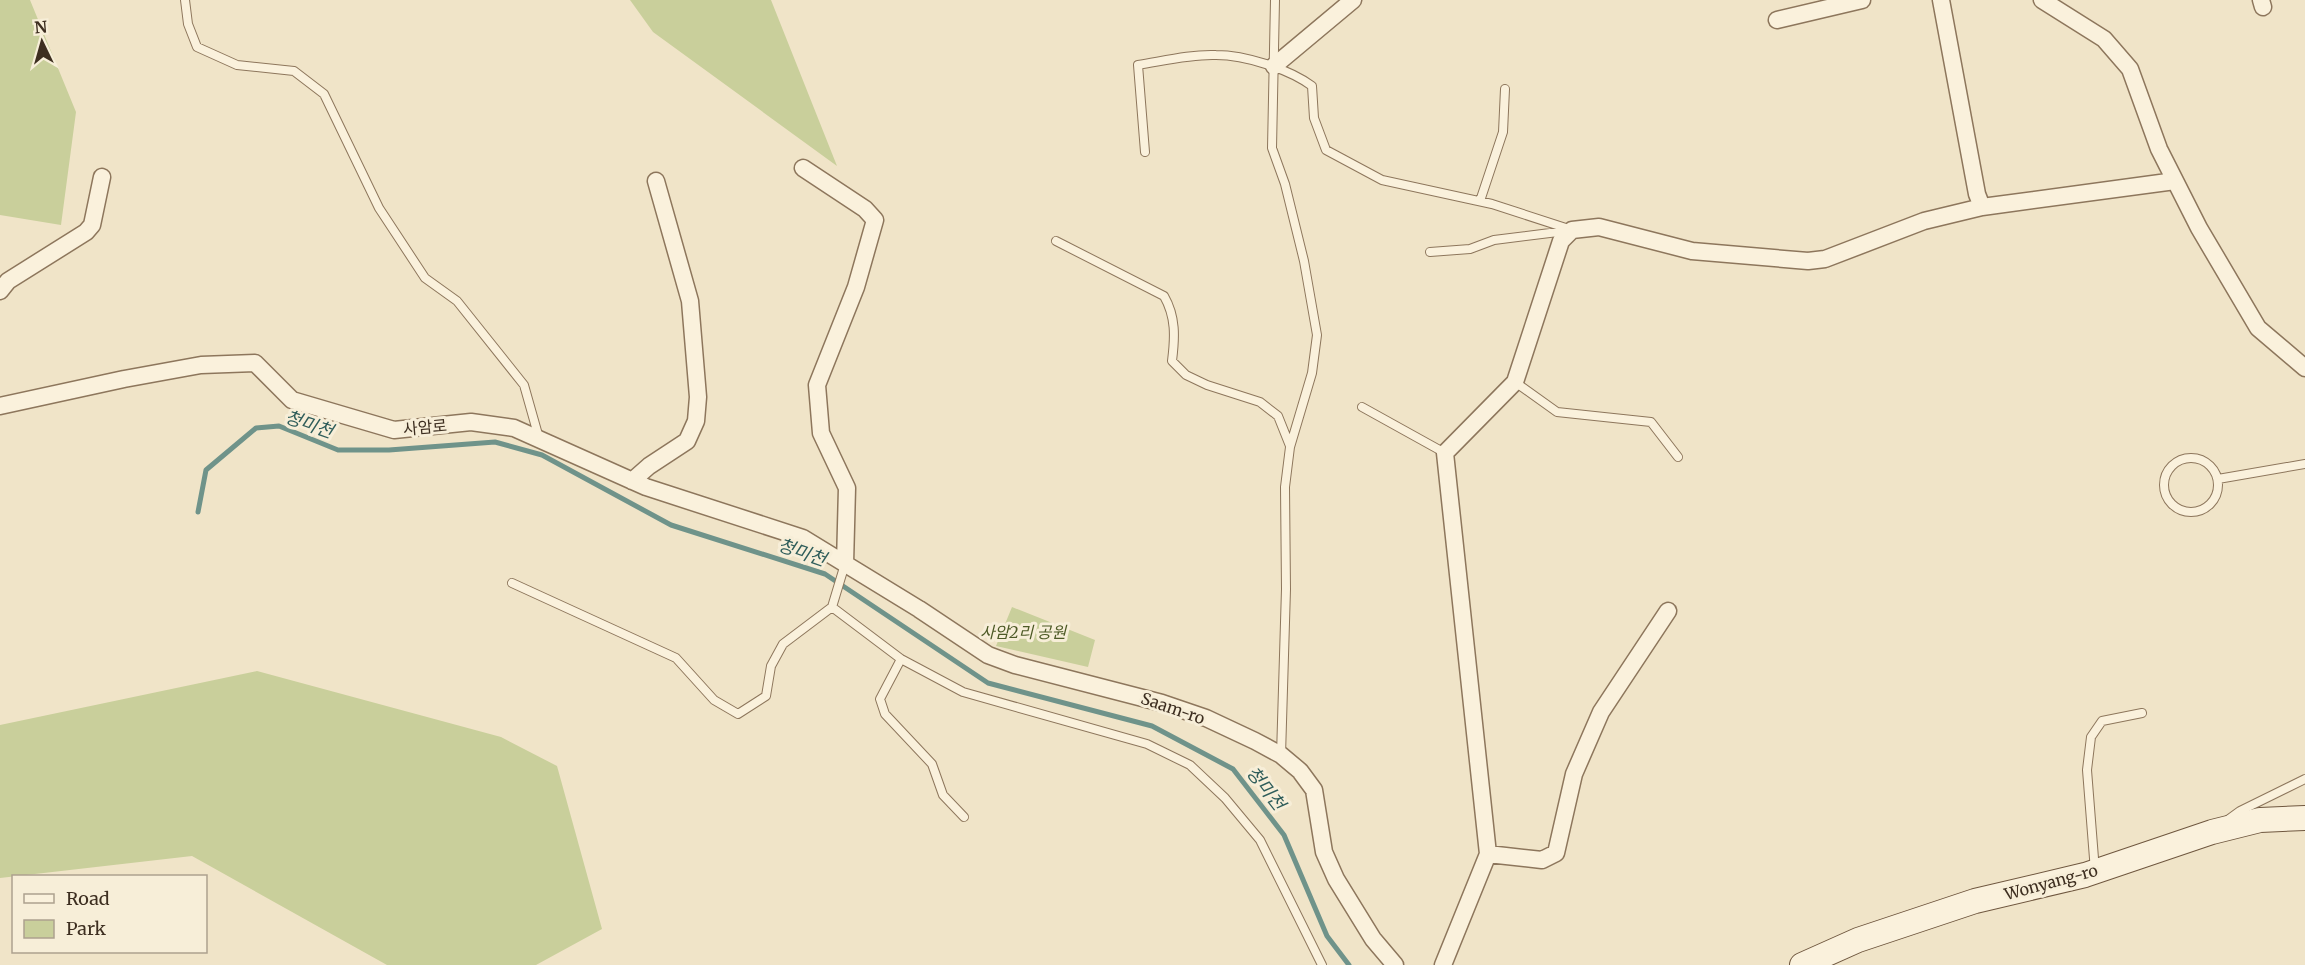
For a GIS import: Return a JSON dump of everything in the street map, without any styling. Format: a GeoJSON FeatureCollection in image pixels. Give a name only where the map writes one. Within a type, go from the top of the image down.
{"type":"FeatureCollection","features":[{"type":"Feature","properties":{"kind":"main road","name":"Wonyang-ro"},"geometry":{"type":"LineString","coordinates":[[1802,965],[1858,940],[1975,901],[2095,871],[2212,832],[2260,820],[2305,818]]}},
{"type":"Feature","properties":{"kind":"street"},"geometry":{"type":"LineString","coordinates":[[1274,66],[1353,0]]}},
{"type":"Feature","properties":{"kind":"street"},"geometry":{"type":"LineString","coordinates":[[1777,20],[1862,0]]}},
{"type":"Feature","properties":{"kind":"street"},"geometry":{"type":"LineString","coordinates":[[1941,0],[1977,194],[1983,207]]}},
{"type":"Feature","properties":{"kind":"street"},"geometry":{"type":"LineString","coordinates":[[2043,0],[2104,39],[2130,69],[2159,149],[2199,228],[2258,328],[2305,368]]}},
{"type":"Feature","properties":{"kind":"street"},"geometry":{"type":"LineString","coordinates":[[803,168],[865,209],[875,220],[856,287],[817,385],[821,433],[847,488],[844,564]]}},
{"type":"Feature","properties":{"kind":"street"},"geometry":{"type":"LineString","coordinates":[[0,291],[8,281],[86,232],[92,225],[102,177]]}},
{"type":"Feature","properties":{"kind":"street"},"geometry":{"type":"LineString","coordinates":[[632,481],[649,466],[687,441],[696,421],[698,398],[690,301],[656,181]]}},
{"type":"Feature","properties":{"kind":"street"},"geometry":{"type":"LineString","coordinates":[[1443,965],[1488,854],[1445,453],[1515,382],[1561,241],[1572,230],[1599,227],[1692,251],[1808,261],[1825,259],[1924,221],[1983,207],[2175,181]]}},
{"type":"Feature","properties":{"kind":"street","name":"사암로"},"geometry":{"type":"LineString","coordinates":[[0,406],[201,365],[255,363],[292,400],[394,430],[471,422],[514,428],[632,481],[803,538],[844,564]]}},
{"type":"Feature","properties":{"kind":"street","name":"Saam-ro"},"geometry":{"type":"LineString","coordinates":[[844,564],[919,609],[945,629],[988,655],[1015,665],[1162,703],[1206,718],[1281,755],[1300,771],[1314,790],[1324,852],[1336,879],[1373,939],[1395,965]]}},
{"type":"Feature","properties":{"kind":"street"},"geometry":{"type":"LineString","coordinates":[[1488,854],[1542,860],[1556,853],[1574,774],[1600,712],[1668,611]]}},
{"type":"Feature","properties":{"kind":"lane"},"geometry":{"type":"LineString","coordinates":[[185,0],[188,24],[197,47],[237,65],[294,71],[324,94],[379,208],[425,278],[457,301],[524,385],[539,438]]}},
{"type":"Feature","properties":{"kind":"lane"},"geometry":{"type":"LineString","coordinates":[[1275,0],[1272,147],[1285,184],[1304,261],[1317,335],[1312,373],[1290,447],[1285,487],[1286,589],[1281,755]]}},
{"type":"Feature","properties":{"kind":"lane"},"geometry":{"type":"LineString","coordinates":[[1145,152],[1137,64],[1217,54],[1274,66],[1297,75],[1311,86],[1314,118],[1326,150],[1382,180],[1480,201],[1572,230]]}},
{"type":"Feature","properties":{"kind":"lane"},"geometry":{"type":"LineString","coordinates":[[1480,201],[1503,132],[1506,89]]}},
{"type":"Feature","properties":{"kind":"lane"},"geometry":{"type":"LineString","coordinates":[[1430,252],[1470,249],[1494,240],[1572,230]]}},
{"type":"Feature","properties":{"kind":"lane"},"geometry":{"type":"LineString","coordinates":[[1056,242],[1164,296],[1170,307],[1175,332],[1172,361],[1186,375],[1207,385],[1260,402],[1278,416],[1290,447]]}},
{"type":"Feature","properties":{"kind":"lane"},"geometry":{"type":"LineString","coordinates":[[1515,382],[1557,412],[1651,422],[1678,457]]}},
{"type":"Feature","properties":{"kind":"lane"},"geometry":{"type":"LineString","coordinates":[[1362,407],[1445,453]]}},
{"type":"Feature","properties":{"kind":"lane"},"geometry":{"type":"LineString","coordinates":[[2184,458],[2202,459],[2215,471],[2218,479],[2216,497],[2212,504],[2195,512],[2177,508],[2166,495],[2165,476],[2169,468],[2184,458]]}},
{"type":"Feature","properties":{"kind":"lane"},"geometry":{"type":"LineString","coordinates":[[2218,479],[2305,464]]}},
{"type":"Feature","properties":{"kind":"lane"},"geometry":{"type":"LineString","coordinates":[[512,583],[676,658],[714,700],[738,714],[766,696],[771,666],[783,645],[832,608],[844,564]]}},
{"type":"Feature","properties":{"kind":"lane"},"geometry":{"type":"LineString","coordinates":[[832,608],[901,659],[963,692],[1147,744],[1190,765],[1225,798],[1260,840],[1322,965]]}},
{"type":"Feature","properties":{"kind":"lane"},"geometry":{"type":"LineString","coordinates":[[901,659],[880,699],[885,714],[932,764],[943,795],[964,817]]}},
{"type":"Feature","properties":{"kind":"lane"},"geometry":{"type":"LineString","coordinates":[[2095,871],[2087,770],[2091,737],[2102,722],[2142,713]]}},
{"type":"Feature","properties":{"kind":"lane"},"geometry":{"type":"LineString","coordinates":[[2212,832],[2240,811],[2305,779]]}},
{"type":"Feature","properties":{"kind":"green space"},"geometry":{"type":"Polygon","coordinates":[[[0,0],[30,0],[76,112],[61,225],[0,215],[0,0]]]}},
{"type":"Feature","properties":{"kind":"green space"},"geometry":{"type":"Polygon","coordinates":[[[630,0],[771,0],[837,166],[653,32],[630,0]]]}},
{"type":"Feature","properties":{"kind":"green space","name":"사암2리 공원"},"geometry":{"type":"Polygon","coordinates":[[[1012,607],[1095,640],[1088,667],[996,646],[1012,607]]]}},
{"type":"Feature","properties":{"kind":"green space"},"geometry":{"type":"Polygon","coordinates":[[[257,671],[501,737],[557,766],[602,929],[536,965],[387,965],[192,856],[0,878],[0,725],[257,671]]]}},
{"type":"Feature","properties":{"kind":"waterway","name":"청미천"},"geometry":{"type":"LineString","coordinates":[[198,512],[206,470],[256,428],[279,426],[338,450],[389,450],[495,442],[542,455],[671,525],[825,574],[988,683],[1152,726],[1233,769],[1284,835],[1327,936],[1349,965]]}}]}
